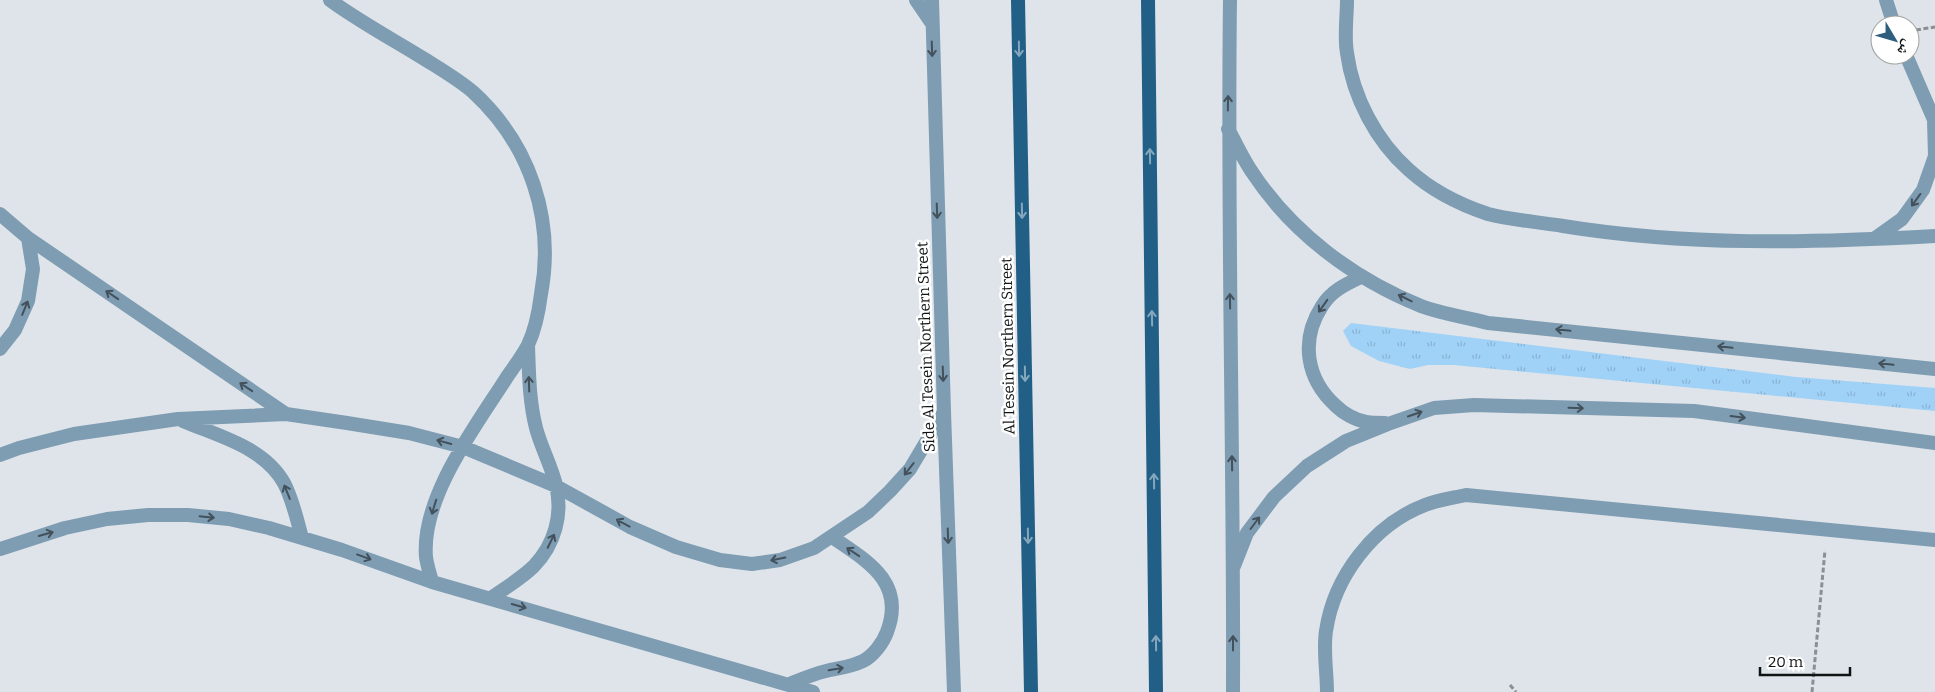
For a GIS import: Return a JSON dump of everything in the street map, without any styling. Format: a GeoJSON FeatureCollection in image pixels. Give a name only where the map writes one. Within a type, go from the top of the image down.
{"type":"FeatureCollection","features":[{"type":"Feature","properties":{"kind":"main road","name":"Al Tesein Northern Street"},"geometry":{"type":"LineString","coordinates":[[1018,0],[1031,692]]}},
{"type":"Feature","properties":{"kind":"main road"},"geometry":{"type":"LineString","coordinates":[[1148,0],[1156,692]]}},
{"type":"Feature","properties":{"kind":"street"},"geometry":{"type":"LineString","coordinates":[[330,0],[444,71],[472,91],[496,115],[515,143],[531,174],[541,206],[546,240],[545,274],[539,307],[528,344],[443,482],[426,536],[426,558],[432,582]]}},
{"type":"Feature","properties":{"kind":"street"},"geometry":{"type":"LineString","coordinates":[[916,0],[932,22]]}},
{"type":"Feature","properties":{"kind":"street","name":"Side Al Tesein Northern Street"},"geometry":{"type":"LineString","coordinates":[[932,0],[954,692]]}},
{"type":"Feature","properties":{"kind":"street"},"geometry":{"type":"LineString","coordinates":[[1230,0],[1228,129],[1234,566],[1233,692]]}},
{"type":"Feature","properties":{"kind":"street"},"geometry":{"type":"LineString","coordinates":[[1347,0],[1346,52],[1358,96],[1379,136],[1410,171],[1447,197],[1489,214],[1584,229],[1680,239],[1776,242],[1935,236]]}},
{"type":"Feature","properties":{"kind":"street"},"geometry":{"type":"LineString","coordinates":[[1886,0],[1891,15]]}},
{"type":"Feature","properties":{"kind":"street"},"geometry":{"type":"LineString","coordinates":[[1873,239],[1902,219],[1923,190],[1935,156],[1934,121],[1910,65]]}},
{"type":"Feature","properties":{"kind":"street"},"geometry":{"type":"LineString","coordinates":[[1228,129],[1253,173],[1284,213],[1320,247],[1361,277],[1422,306],[1488,323],[1935,369]]}},
{"type":"Feature","properties":{"kind":"street"},"geometry":{"type":"LineString","coordinates":[[0,214],[28,238],[286,414]]}},
{"type":"Feature","properties":{"kind":"street"},"geometry":{"type":"LineString","coordinates":[[0,349],[16,330],[28,301],[33,269],[28,238]]}},
{"type":"Feature","properties":{"kind":"street"},"geometry":{"type":"LineString","coordinates":[[1361,277],[1339,288],[1322,305],[1312,327],[1308,351],[1312,374],[1324,396],[1342,412],[1364,422],[1388,424]]}},
{"type":"Feature","properties":{"kind":"street"},"geometry":{"type":"LineString","coordinates":[[491,598],[533,567],[546,551],[554,534],[558,518],[556,486],[532,412],[529,392],[528,344]]}},
{"type":"Feature","properties":{"kind":"street"},"geometry":{"type":"LineString","coordinates":[[1234,566],[1246,533],[1274,497],[1307,466],[1346,441],[1434,408],[1474,405],[1684,411],[1935,442]]}},
{"type":"Feature","properties":{"kind":"street"},"geometry":{"type":"LineString","coordinates":[[0,455],[19,448],[74,434],[178,419],[286,414],[409,433],[463,447],[556,486],[638,530],[676,547],[720,560],[752,564],[780,560],[814,548],[832,538],[868,512],[890,492],[910,469],[944,412]]}},
{"type":"Feature","properties":{"kind":"street"},"geometry":{"type":"LineString","coordinates":[[178,419],[248,449],[264,459],[277,472],[284,483],[302,538]]}},
{"type":"Feature","properties":{"kind":"street"},"geometry":{"type":"LineString","coordinates":[[1327,692],[1326,632],[1337,592],[1358,555],[1388,526],[1425,505],[1466,495],[1935,540]]}},
{"type":"Feature","properties":{"kind":"street"},"geometry":{"type":"LineString","coordinates":[[0,549],[65,528],[108,519],[148,515],[188,515],[229,520],[269,528],[342,550],[432,582],[790,684],[812,692]]}},
{"type":"Feature","properties":{"kind":"street"},"geometry":{"type":"LineString","coordinates":[[790,684],[864,660],[877,649],[891,622],[891,600],[884,580],[875,568],[832,538]]}},
{"type":"Feature","properties":{"kind":"path"},"geometry":{"type":"LineString","coordinates":[[1920,29],[1935,27]]}},
{"type":"Feature","properties":{"kind":"path"},"geometry":{"type":"LineString","coordinates":[[1812,692],[1826,530]]}},
{"type":"Feature","properties":{"kind":"path"},"geometry":{"type":"LineString","coordinates":[[1510,685],[1516,692]]}},
{"type":"Feature","properties":{"kind":"green space"},"geometry":{"type":"Polygon","coordinates":[[[1351,323],[1796,377],[1935,388],[1935,411],[1454,365],[1428,365],[1410,369],[1379,361],[1351,346],[1343,331],[1351,323]]]}}]}
